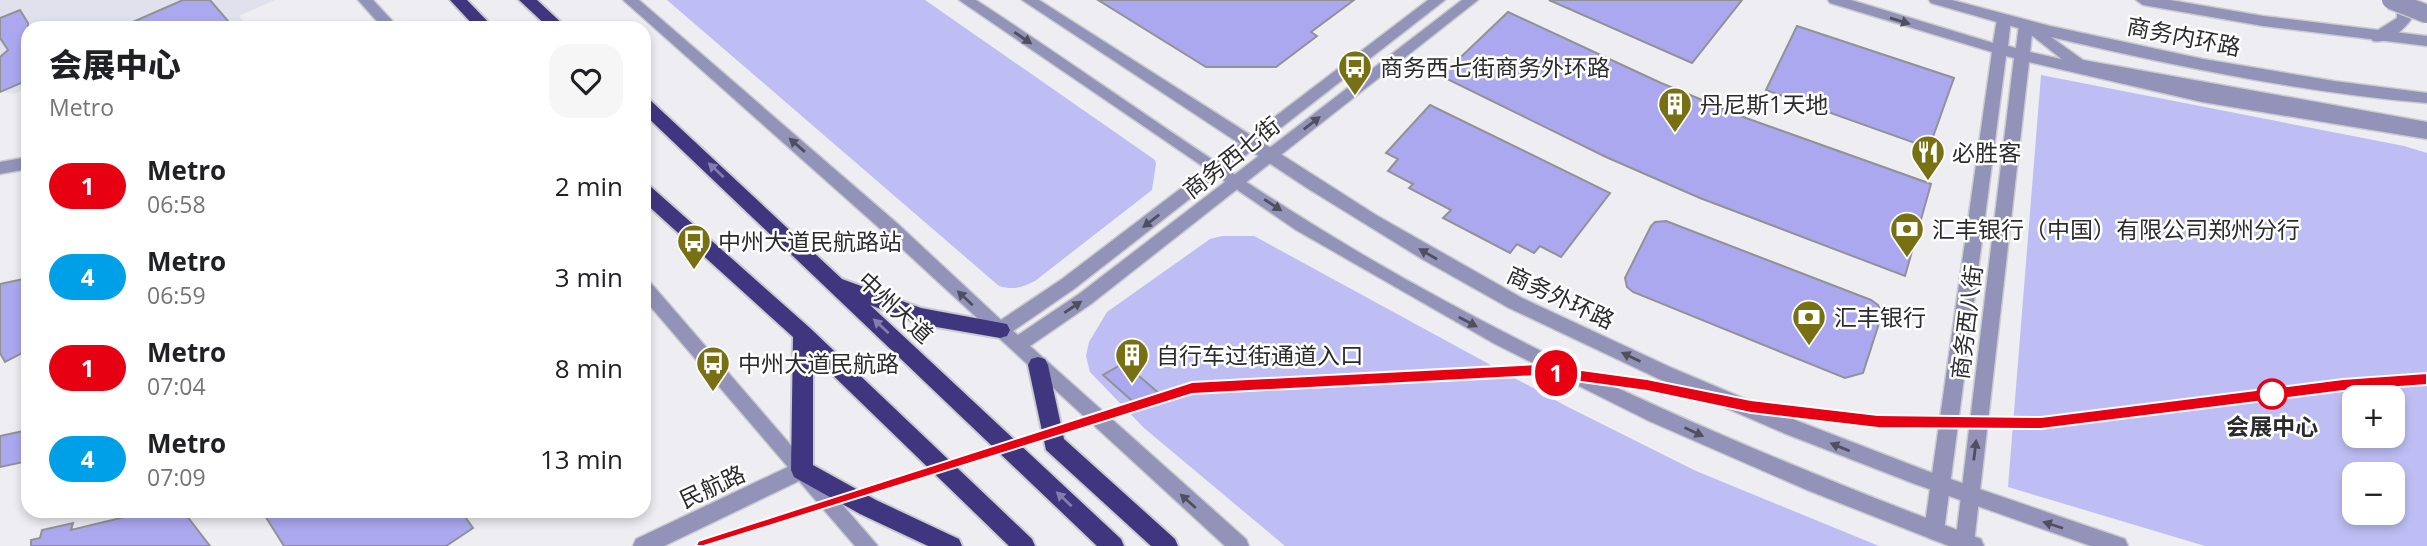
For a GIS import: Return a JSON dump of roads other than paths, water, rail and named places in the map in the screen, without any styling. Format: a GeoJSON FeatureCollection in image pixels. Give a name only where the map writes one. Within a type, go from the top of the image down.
{"type":"FeatureCollection","features":[{"type":"Feature","properties":{"kind":"highway"},"geometry":{"type":"LineString","coordinates":[[458,0],[479,21]]}},
{"type":"Feature","properties":{"kind":"highway"},"geometry":{"type":"LineString","coordinates":[[532,2],[552,21]]}},
{"type":"Feature","properties":{"kind":"highway","name":"中州大道"},"geometry":{"type":"LineString","coordinates":[[651,111],[1114,546]]}},
{"type":"Feature","properties":{"kind":"highway"},"geometry":{"type":"LineString","coordinates":[[651,197],[803,334],[1024,546]]}},
{"type":"Feature","properties":{"kind":"highway"},"geometry":{"type":"LineString","coordinates":[[835,282],[919,316],[1000,330]]}},
{"type":"Feature","properties":{"kind":"highway"},"geometry":{"type":"LineString","coordinates":[[803,334],[802,470],[868,507],[951,546]]}},
{"type":"Feature","properties":{"kind":"highway"},"geometry":{"type":"LineString","coordinates":[[1038,365],[1054,444],[1167,546]]}},
{"type":"Feature","properties":{"kind":"street"},"geometry":{"type":"LineString","coordinates":[[365,0],[385,21]]}},
{"type":"Feature","properties":{"kind":"street"},"geometry":{"type":"LineString","coordinates":[[630,0],[892,229],[1239,546]]}},
{"type":"Feature","properties":{"kind":"street"},"geometry":{"type":"LineString","coordinates":[[966,0],[1236,182],[1348,254],[1466,322],[1528,354],[1756,460],[1863,506],[1969,544]]}},
{"type":"Feature","properties":{"kind":"street","name":"商务外环路"},"geometry":{"type":"LineString","coordinates":[[1029,0],[1268,157],[1378,226],[1490,290],[1686,384],[1873,461],[2118,546]]}},
{"type":"Feature","properties":{"kind":"street","name":"商务西七街"},"geometry":{"type":"LineString","coordinates":[[1000,330],[1068,284],[1438,0]]}},
{"type":"Feature","properties":{"kind":"street","name":"商务西七街"},"geometry":{"type":"LineString","coordinates":[[1017,345],[1085,299],[1471,0]]}},
{"type":"Feature","properties":{"kind":"street"},"geometry":{"type":"LineString","coordinates":[[1835,0],[2023,57],[2201,97],[2369,125],[2427,131]]}},
{"type":"Feature","properties":{"kind":"street","name":"商务内环路"},"geometry":{"type":"LineString","coordinates":[[1936,0],[2026,25],[2193,62],[2427,98]]}},
{"type":"Feature","properties":{"kind":"street","name":"商务内环路"},"geometry":{"type":"LineString","coordinates":[[2143,0],[2378,37],[2427,41]]}},
{"type":"Feature","properties":{"kind":"street"},"geometry":{"type":"LineString","coordinates":[[2160,0],[2183,8]]}},
{"type":"Feature","properties":{"kind":"street"},"geometry":{"type":"LineString","coordinates":[[2391,0],[2427,14]]}},
{"type":"Feature","properties":{"kind":"street"},"geometry":{"type":"LineString","coordinates":[[2378,37],[2400,27],[2406,16],[2404,6],[2399,0]]}},
{"type":"Feature","properties":{"kind":"street","name":"商务西八街"},"geometry":{"type":"LineString","coordinates":[[1934,531],[2004,19]]}},
{"type":"Feature","properties":{"kind":"street"},"geometry":{"type":"LineString","coordinates":[[2026,25],[2078,64],[2427,131]]}},
{"type":"Feature","properties":{"kind":"street","name":"商务西八街"},"geometry":{"type":"LineString","coordinates":[[1969,544],[1970,495],[2026,25]]}},
{"type":"Feature","properties":{"kind":"street"},"geometry":{"type":"LineString","coordinates":[[2369,125],[2427,143]]}},
{"type":"Feature","properties":{"kind":"street"},"geometry":{"type":"LineString","coordinates":[[0,158],[21,154]]}},
{"type":"Feature","properties":{"kind":"street"},"geometry":{"type":"LineString","coordinates":[[0,169],[21,164]]}},
{"type":"Feature","properties":{"kind":"street"},"geometry":{"type":"LineString","coordinates":[[651,295],[867,546]]}},
{"type":"Feature","properties":{"kind":"street","name":"民航路"},"geometry":{"type":"LineString","coordinates":[[643,546],[802,470]]}},
{"type":"Feature","properties":{"kind":"metro line","name":"1"},"geometry":{"type":"LineString","coordinates":[[704,546],[1192,388],[1538,370],[1647,385],[1751,406],[1878,421],[2041,423],[2343,385],[2427,379]]}},
{"type":"Feature","properties":{"kind":"place","name":"商务西七街商务外环路"},"geometry":{"type":"Point","coordinates":[1355,97]}},
{"type":"Feature","properties":{"kind":"place","name":"丹尼斯1天地"},"geometry":{"type":"Point","coordinates":[1675,134]}},
{"type":"Feature","properties":{"kind":"place","name":"必胜客"},"geometry":{"type":"Point","coordinates":[1928,182]}},
{"type":"Feature","properties":{"kind":"place","name":"汇丰银行（中国）有限公司郑州分行"},"geometry":{"type":"Point","coordinates":[1907,259]}},
{"type":"Feature","properties":{"kind":"place","name":"中州大道民航路站"},"geometry":{"type":"Point","coordinates":[694,271]}},
{"type":"Feature","properties":{"kind":"place","name":"汇丰银行"},"geometry":{"type":"Point","coordinates":[1809,347]}},
{"type":"Feature","properties":{"kind":"place","name":"自行车过街通道入口"},"geometry":{"type":"Point","coordinates":[1132,385]}},
{"type":"Feature","properties":{"kind":"place","name":"中州大道民航路"},"geometry":{"type":"Point","coordinates":[713,393]}},
{"type":"Feature","properties":{"kind":"place","name":"会展中心"},"geometry":{"type":"Point","coordinates":[2272,394]}}]}
